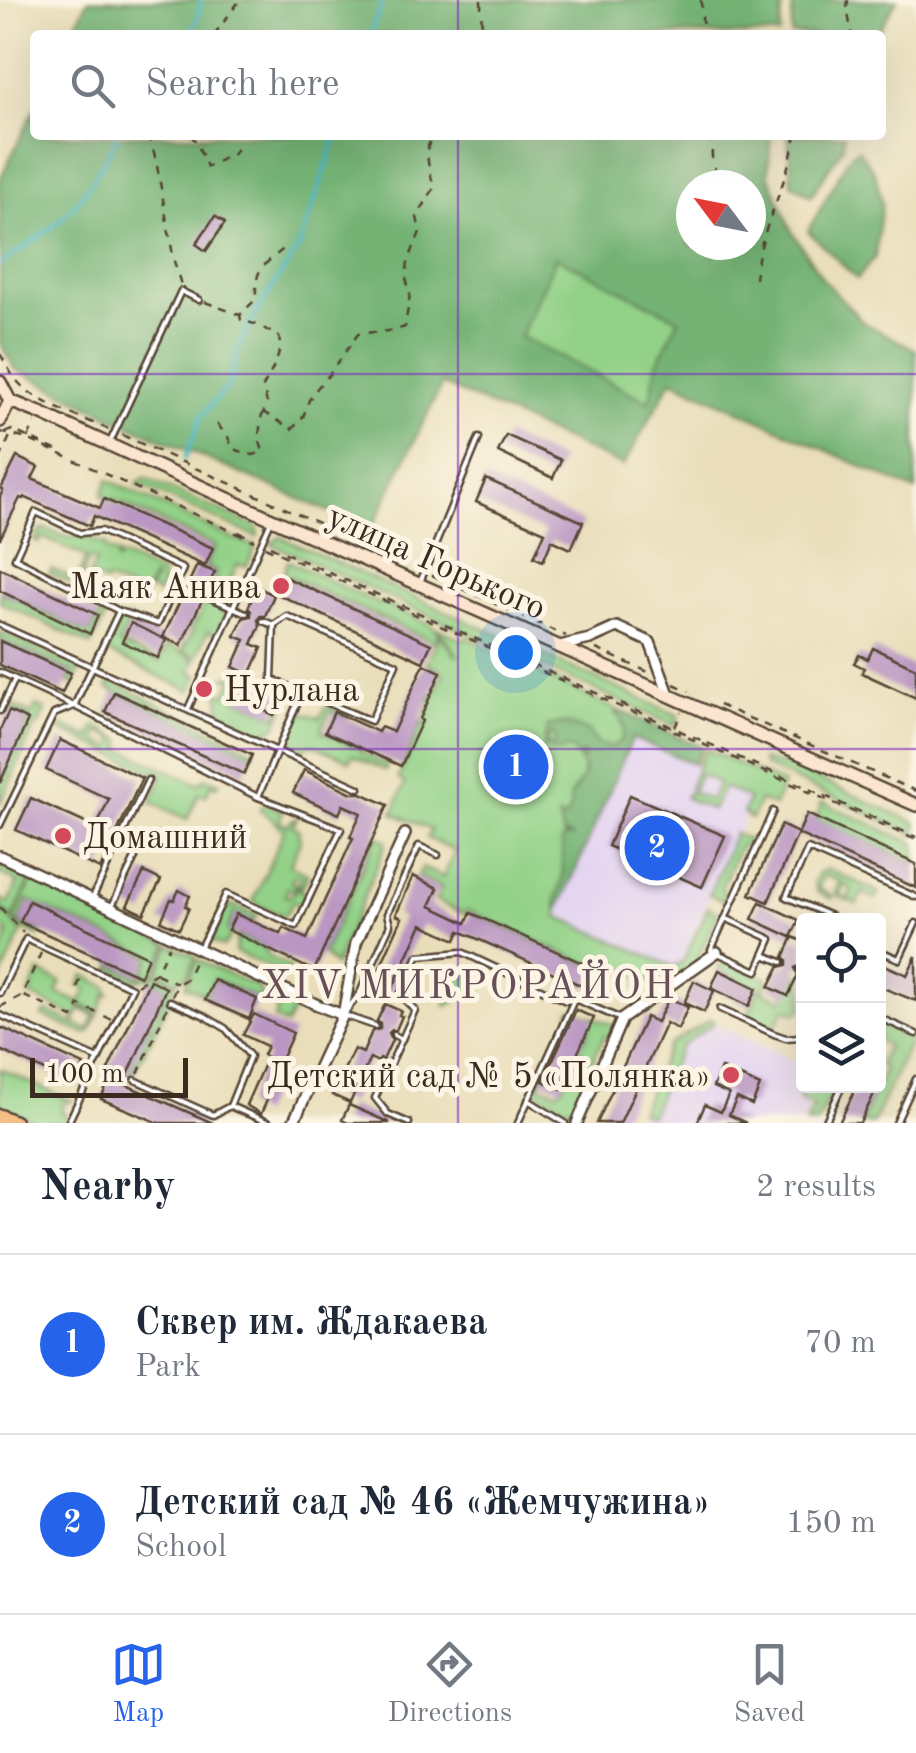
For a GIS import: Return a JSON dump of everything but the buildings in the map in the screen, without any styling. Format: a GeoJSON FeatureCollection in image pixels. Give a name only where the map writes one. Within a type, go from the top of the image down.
{"type":"FeatureCollection","features":[{"type":"Feature","properties":{"kind":"main road"},"geometry":{"type":"LineString","coordinates":[[0,382],[10,401],[1,429]]}},
{"type":"Feature","properties":{"kind":"main road","name":"улица Горького"},"geometry":{"type":"LineString","coordinates":[[10,401],[112,438],[272,518],[672,689],[916,806]]}},
{"type":"Feature","properties":{"kind":"main road"},"geometry":{"type":"LineString","coordinates":[[0,1117],[14,1123]]}},
{"type":"Feature","properties":{"kind":"street"},"geometry":{"type":"LineString","coordinates":[[564,641],[590,638],[618,627],[650,642],[672,689]]}},
{"type":"Feature","properties":{"kind":"street"},"geometry":{"type":"LineString","coordinates":[[293,1123],[343,1015],[356,943],[405,834]]}},
{"type":"Feature","properties":{"kind":"street"},"geometry":{"type":"LineString","coordinates":[[0,856],[198,953],[343,1015]]}},
{"type":"Feature","properties":{"kind":"street"},"geometry":{"type":"LineString","coordinates":[[578,1123],[622,1020],[716,952]]}},
{"type":"Feature","properties":{"kind":"lane"},"geometry":{"type":"LineString","coordinates":[[112,438],[181,291],[200,300]]}},
{"type":"Feature","properties":{"kind":"lane"},"geometry":{"type":"LineString","coordinates":[[419,584],[480,438]]}},
{"type":"Feature","properties":{"kind":"lane"},"geometry":{"type":"LineString","coordinates":[[36,512],[80,533],[101,531],[183,569],[176,583],[158,624],[119,611],[15,558],[36,512]]}},
{"type":"Feature","properties":{"kind":"lane"},"geometry":{"type":"LineString","coordinates":[[188,709],[272,518]]}},
{"type":"Feature","properties":{"kind":"lane"},"geometry":{"type":"LineString","coordinates":[[176,583],[186,588]]}},
{"type":"Feature","properties":{"kind":"lane"},"geometry":{"type":"LineString","coordinates":[[204,595],[246,613]]}},
{"type":"Feature","properties":{"kind":"lane"},"geometry":{"type":"LineString","coordinates":[[0,825],[54,714],[74,706],[119,611]]}},
{"type":"Feature","properties":{"kind":"lane"},"geometry":{"type":"LineString","coordinates":[[287,616],[396,664],[372,722],[272,679],[274,625],[287,616]]}},
{"type":"Feature","properties":{"kind":"lane"},"geometry":{"type":"LineString","coordinates":[[263,621],[274,625]]}},
{"type":"Feature","properties":{"kind":"lane"},"geometry":{"type":"LineString","coordinates":[[0,625],[360,788]]}},
{"type":"Feature","properties":{"kind":"lane"},"geometry":{"type":"LineString","coordinates":[[0,672],[258,797],[341,829],[296,926],[226,894],[198,953]]}},
{"type":"Feature","properties":{"kind":"lane"},"geometry":{"type":"LineString","coordinates":[[0,711],[15,679]]}},
{"type":"Feature","properties":{"kind":"lane"},"geometry":{"type":"LineString","coordinates":[[258,797],[302,692]]}},
{"type":"Feature","properties":{"kind":"lane"},"geometry":{"type":"LineString","coordinates":[[92,899],[148,780]]}},
{"type":"Feature","properties":{"kind":"lane"},"geometry":{"type":"LineString","coordinates":[[724,918],[770,940],[757,970],[710,950],[724,918],[773,811]]}},
{"type":"Feature","properties":{"kind":"lane"},"geometry":{"type":"LineString","coordinates":[[375,1026],[343,1015],[360,993],[390,925],[387,914],[418,846],[438,855]]}},
{"type":"Feature","properties":{"kind":"lane"},"geometry":{"type":"LineString","coordinates":[[823,913],[786,897],[808,849],[916,897]]}},
{"type":"Feature","properties":{"kind":"lane"},"geometry":{"type":"LineString","coordinates":[[111,909],[135,858]]}},
{"type":"Feature","properties":{"kind":"lane"},"geometry":{"type":"LineString","coordinates":[[886,953],[899,959],[916,923]]}},
{"type":"Feature","properties":{"kind":"lane"},"geometry":{"type":"LineString","coordinates":[[0,993],[26,939],[132,988],[68,1123]]}},
{"type":"Feature","properties":{"kind":"lane"},"geometry":{"type":"LineString","coordinates":[[409,1123],[388,1114],[374,1098],[415,1010],[400,995],[418,956],[462,952],[566,1001],[575,999],[622,1020]]}},
{"type":"Feature","properties":{"kind":"lane"},"geometry":{"type":"LineString","coordinates":[[764,955],[782,962]]}},
{"type":"Feature","properties":{"kind":"lane"},"geometry":{"type":"LineString","coordinates":[[518,1123],[575,999]]}},
{"type":"Feature","properties":{"kind":"lane"},"geometry":{"type":"LineString","coordinates":[[135,1080],[213,1115],[230,1106],[250,1056],[225,1028],[170,1001]]}},
{"type":"Feature","properties":{"kind":"lane"},"geometry":{"type":"LineString","coordinates":[[720,1010],[774,1034],[796,1038]]}},
{"type":"Feature","properties":{"kind":"lane"},"geometry":{"type":"LineString","coordinates":[[0,1015],[99,1060]]}},
{"type":"Feature","properties":{"kind":"lane"},"geometry":{"type":"LineString","coordinates":[[886,1021],[916,1034]]}},
{"type":"Feature","properties":{"kind":"lane"},"geometry":{"type":"LineString","coordinates":[[394,1035],[402,1039]]}},
{"type":"Feature","properties":{"kind":"lane"},"geometry":{"type":"LineString","coordinates":[[896,1123],[916,1079]]}},
{"type":"Feature","properties":{"kind":"lane"},"geometry":{"type":"LineString","coordinates":[[825,1123],[839,1093]]}},
{"type":"Feature","properties":{"kind":"lane"},"geometry":{"type":"LineString","coordinates":[[528,1100],[565,1123]]}},
{"type":"Feature","properties":{"kind":"lane"},"geometry":{"type":"LineString","coordinates":[[230,1106],[268,1123]]}},
{"type":"Feature","properties":{"kind":"path"},"geometry":{"type":"LineString","coordinates":[[218,30],[240,0]]}},
{"type":"Feature","properties":{"kind":"path"},"geometry":{"type":"LineString","coordinates":[[481,0],[482,30]]}},
{"type":"Feature","properties":{"kind":"path"},"geometry":{"type":"LineString","coordinates":[[701,0],[703,30]]}},
{"type":"Feature","properties":{"kind":"path"},"geometry":{"type":"LineString","coordinates":[[848,0],[851,30]]}},
{"type":"Feature","properties":{"kind":"path"},"geometry":{"type":"LineString","coordinates":[[150,140],[181,291]]}},
{"type":"Feature","properties":{"kind":"path"},"geometry":{"type":"LineString","coordinates":[[195,140],[207,167],[234,153],[241,142]]}},
{"type":"Feature","properties":{"kind":"path"},"geometry":{"type":"LineString","coordinates":[[263,412],[292,429],[303,417],[308,400],[358,334],[405,328],[410,294],[408,262],[420,232],[417,217],[434,188],[427,157],[429,140]]}},
{"type":"Feature","properties":{"kind":"path"},"geometry":{"type":"LineString","coordinates":[[711,140],[715,170]]}},
{"type":"Feature","properties":{"kind":"path"},"geometry":{"type":"LineString","coordinates":[[755,279],[756,261],[795,140]]}},
{"type":"Feature","properties":{"kind":"path"},"geometry":{"type":"LineString","coordinates":[[240,315],[256,299],[258,270],[286,247]]}},
{"type":"Feature","properties":{"kind":"path"},"geometry":{"type":"LineString","coordinates":[[252,265],[258,270]]}},
{"type":"Feature","properties":{"kind":"path"},"geometry":{"type":"LineString","coordinates":[[200,300],[240,315]]}},
{"type":"Feature","properties":{"kind":"path"},"geometry":{"type":"LineString","coordinates":[[217,424],[233,449],[258,455],[262,452],[259,438],[267,403],[263,387],[276,364],[280,344],[278,336],[240,320],[240,315]]}},
{"type":"Feature","properties":{"kind":"path"},"geometry":{"type":"LineString","coordinates":[[0,354],[15,380],[26,390],[112,438],[425,571],[564,641]]}},
{"type":"Feature","properties":{"kind":"path"},"geometry":{"type":"LineString","coordinates":[[1,429],[916,838]]}},
{"type":"Feature","properties":{"kind":"path"},"geometry":{"type":"LineString","coordinates":[[1,429],[12,430],[916,838]]}},
{"type":"Feature","properties":{"kind":"path"},"geometry":{"type":"LineString","coordinates":[[0,458],[11,434]]}},
{"type":"Feature","properties":{"kind":"path"},"geometry":{"type":"LineString","coordinates":[[584,644],[662,678]]}},
{"type":"Feature","properties":{"kind":"path"},"geometry":{"type":"LineString","coordinates":[[672,689],[691,692]]}},
{"type":"Feature","properties":{"kind":"path"},"geometry":{"type":"LineString","coordinates":[[708,700],[916,791]]}},
{"type":"Feature","properties":{"kind":"path"},"geometry":{"type":"LineString","coordinates":[[0,907],[26,939]]}},
{"type":"Feature","properties":{"kind":"path"},"geometry":{"type":"LineString","coordinates":[[132,988],[156,973],[170,943]]}},
{"type":"Feature","properties":{"kind":"path"},"geometry":{"type":"LineString","coordinates":[[0,1007],[22,996],[44,947]]}},
{"type":"Feature","properties":{"kind":"path"},"geometry":{"type":"LineString","coordinates":[[135,1080],[178,984],[186,979],[198,953]]}},
{"type":"Feature","properties":{"kind":"path"},"geometry":{"type":"LineString","coordinates":[[77,988],[86,967]]}},
{"type":"Feature","properties":{"kind":"path"},"geometry":{"type":"LineString","coordinates":[[156,973],[178,984]]}},
{"type":"Feature","properties":{"kind":"path"},"geometry":{"type":"LineString","coordinates":[[22,996],[73,1018],[79,1005],[117,1022]]}},
{"type":"Feature","properties":{"kind":"shaded area"},"geometry":{"type":"Polygon","coordinates":[[[634,736],[757,791],[678,968],[555,913],[634,736]]]}},
{"type":"Feature","properties":{"kind":"shaded area","name":"Детский сад № 5 «Полянка»"},"geometry":{"type":"Polygon","coordinates":[[[711,1022],[796,1062],[796,1093],[816,1093],[802,1123],[636,1123],[670,1048],[711,1022]]]}},
{"type":"Feature","properties":{"kind":"green space"},"geometry":{"type":"Polygon","coordinates":[[[88,0],[783,0],[780,30],[73,30],[88,0]]]}},
{"type":"Feature","properties":{"kind":"green space"},"geometry":{"type":"Polygon","coordinates":[[[793,0],[897,0],[879,30],[791,30],[793,0]]]}},
{"type":"Feature","properties":{"kind":"green space"},"geometry":{"type":"Polygon","coordinates":[[[30,118],[30,140],[771,140],[768,174],[791,230],[822,278],[863,322],[916,350],[916,491],[672,380],[623,466],[442,384],[371,530],[120,421],[15,369],[0,343],[0,179],[30,118]],[[556,257],[520,337],[649,402],[657,365],[679,319],[556,257]]]}},
{"type":"Feature","properties":{"kind":"green space"},"geometry":{"type":"Polygon","coordinates":[[[788,140],[844,140],[843,147],[811,196],[792,184],[788,140]]]}},
{"type":"Feature","properties":{"kind":"green space"},"geometry":{"type":"Polygon","coordinates":[[[858,149],[875,173],[882,203],[875,257],[857,279],[808,231],[849,157],[858,149]]]}},
{"type":"Feature","properties":{"kind":"green space"},"geometry":{"type":"Polygon","coordinates":[[[556,257],[679,319],[657,364],[650,402],[520,337],[556,257]]]}},
{"type":"Feature","properties":{"kind":"green space"},"geometry":{"type":"Polygon","coordinates":[[[144,478],[255,526],[257,537],[137,484],[144,478]]]}},
{"type":"Feature","properties":{"kind":"green space"},"geometry":{"type":"Polygon","coordinates":[[[108,480],[256,546],[247,566],[237,565],[223,596],[227,600],[208,594],[216,571],[206,567],[215,546],[102,495],[108,480]]]}},
{"type":"Feature","properties":{"kind":"green space"},"geometry":{"type":"Polygon","coordinates":[[[45,529],[66,537],[84,536],[106,545],[105,549],[118,555],[118,561],[121,556],[160,573],[163,581],[158,594],[150,590],[153,577],[144,596],[89,576],[96,561],[90,558],[77,585],[49,574],[51,569],[77,579],[86,557],[42,537],[39,543],[34,541],[45,529]]]}},
{"type":"Feature","properties":{"kind":"green space"},"geometry":{"type":"Polygon","coordinates":[[[280,537],[679,716],[675,726],[271,544],[280,537]]]}},
{"type":"Feature","properties":{"kind":"green space"},"geometry":{"type":"Polygon","coordinates":[[[288,561],[432,625],[438,633],[434,642],[283,574],[288,561]]]}},
{"type":"Feature","properties":{"kind":"green space"},"geometry":{"type":"Polygon","coordinates":[[[0,592],[90,634],[101,614],[87,603],[106,616],[91,645],[0,602],[0,592]]]}},
{"type":"Feature","properties":{"kind":"green space"},"geometry":{"type":"Polygon","coordinates":[[[206,601],[221,609],[224,619],[217,635],[208,631],[196,658],[183,646],[206,601]]]}},
{"type":"Feature","properties":{"kind":"green space"},"geometry":{"type":"Polygon","coordinates":[[[127,618],[145,626],[129,622],[119,644],[159,662],[168,645],[195,660],[190,672],[198,675],[191,691],[107,652],[119,623],[127,618]]]}},
{"type":"Feature","properties":{"kind":"green space"},"geometry":{"type":"Polygon","coordinates":[[[437,628],[463,640],[465,637],[640,721],[557,908],[557,916],[674,967],[683,962],[708,907],[718,913],[693,968],[669,980],[660,976],[639,986],[641,977],[600,956],[595,967],[466,910],[464,914],[436,901],[441,887],[418,876],[422,868],[443,877],[455,851],[427,838],[431,830],[393,813],[405,783],[398,779],[421,725],[428,727],[422,723],[443,675],[427,663],[440,635],[458,655],[437,628]]]}},
{"type":"Feature","properties":{"kind":"green space"},"geometry":{"type":"Polygon","coordinates":[[[0,632],[81,668],[73,684],[68,681],[72,672],[0,640],[0,632]]]}},
{"type":"Feature","properties":{"kind":"green space"},"geometry":{"type":"Polygon","coordinates":[[[224,676],[243,679],[236,698],[277,716],[286,696],[276,691],[287,692],[289,698],[275,728],[266,734],[220,713],[219,692],[226,695],[232,680],[224,676]]]}},
{"type":"Feature","properties":{"kind":"green space"},"geometry":{"type":"Polygon","coordinates":[[[111,681],[254,751],[252,755],[107,688],[111,681]]]}},
{"type":"Feature","properties":{"kind":"green space"},"geometry":{"type":"Polygon","coordinates":[[[14,706],[32,714],[36,706],[45,710],[0,804],[0,786],[30,719],[9,709],[14,706]]]}},
{"type":"Feature","properties":{"kind":"green space"},"geometry":{"type":"Polygon","coordinates":[[[329,706],[347,715],[330,711],[321,731],[361,749],[387,765],[385,770],[352,755],[350,761],[311,744],[304,749],[289,741],[295,728],[292,726],[302,712],[320,718],[329,706]]]}},
{"type":"Feature","properties":{"kind":"green space"},"geometry":{"type":"Polygon","coordinates":[[[617,711],[702,747],[695,764],[632,738],[559,909],[556,901],[563,876],[562,841],[570,837],[563,834],[558,817],[563,819],[570,812],[570,795],[582,779],[580,761],[586,755],[582,753],[579,759],[570,748],[558,752],[551,749],[556,739],[553,734],[548,737],[548,748],[544,747],[545,736],[549,725],[566,724],[589,731],[595,741],[610,747],[617,744],[624,731],[617,711]]]}},
{"type":"Feature","properties":{"kind":"green space"},"geometry":{"type":"Polygon","coordinates":[[[62,725],[89,738],[95,726],[107,732],[99,732],[95,740],[112,748],[116,740],[110,734],[122,740],[122,749],[198,784],[206,778],[219,783],[211,784],[206,796],[199,794],[187,819],[151,802],[162,776],[60,730],[62,725]]]}},
{"type":"Feature","properties":{"kind":"green space"},"geometry":{"type":"Polygon","coordinates":[[[706,749],[783,784],[774,806],[760,800],[751,819],[743,813],[749,799],[724,787],[712,810],[685,798],[689,791],[710,800],[718,783],[700,774],[693,789],[689,787],[706,749]]]}},
{"type":"Feature","properties":{"kind":"green space"},"geometry":{"type":"Polygon","coordinates":[[[762,760],[791,767],[916,823],[916,835],[764,766],[762,760]]]}},
{"type":"Feature","properties":{"kind":"green space"},"geometry":{"type":"Polygon","coordinates":[[[822,802],[916,844],[916,864],[816,819],[822,802]]]}},
{"type":"Feature","properties":{"kind":"green space"},"geometry":{"type":"Polygon","coordinates":[[[267,804],[283,811],[279,821],[287,826],[297,818],[293,826],[298,829],[300,841],[290,865],[308,875],[302,888],[298,886],[301,878],[294,876],[294,891],[288,888],[285,895],[290,897],[297,888],[306,895],[301,905],[292,902],[283,916],[253,902],[284,831],[260,811],[267,804]]]}},
{"type":"Feature","properties":{"kind":"green space"},"geometry":{"type":"Polygon","coordinates":[[[735,833],[750,841],[740,846],[721,888],[726,895],[723,900],[709,894],[735,833]]]}},
{"type":"Feature","properties":{"kind":"green space"},"geometry":{"type":"Polygon","coordinates":[[[377,836],[386,844],[335,966],[323,954],[377,836]]]}},
{"type":"Feature","properties":{"kind":"green space"},"geometry":{"type":"Polygon","coordinates":[[[0,864],[30,880],[13,918],[0,906],[0,899],[9,903],[18,882],[0,874],[0,864]]]}},
{"type":"Feature","properties":{"kind":"green space"},"geometry":{"type":"Polygon","coordinates":[[[827,869],[879,892],[876,899],[862,893],[857,904],[844,899],[852,889],[844,885],[842,898],[835,894],[841,879],[824,875],[818,888],[832,899],[817,892],[814,882],[819,872],[827,869]]]}},
{"type":"Feature","properties":{"kind":"green space"},"geometry":{"type":"Polygon","coordinates":[[[32,881],[168,944],[156,968],[142,980],[132,980],[111,970],[112,965],[141,978],[151,956],[28,900],[18,922],[41,933],[39,936],[23,929],[14,919],[32,881]]]}},
{"type":"Feature","properties":{"kind":"green space"},"geometry":{"type":"Polygon","coordinates":[[[232,905],[257,915],[254,921],[234,913],[227,930],[233,934],[223,947],[211,941],[224,911],[232,905]]]}},
{"type":"Feature","properties":{"kind":"green space"},"geometry":{"type":"Polygon","coordinates":[[[0,908],[22,932],[0,981],[0,954],[8,931],[0,927],[0,908]]]}},
{"type":"Feature","properties":{"kind":"green space"},"geometry":{"type":"Polygon","coordinates":[[[237,936],[267,949],[266,955],[290,967],[287,975],[235,952],[237,936]]]}},
{"type":"Feature","properties":{"kind":"green space"},"geometry":{"type":"Polygon","coordinates":[[[170,945],[196,956],[187,975],[177,981],[158,972],[170,945]]]}},
{"type":"Feature","properties":{"kind":"green space"},"geometry":{"type":"Polygon","coordinates":[[[197,960],[260,988],[258,993],[278,1002],[281,998],[316,1013],[312,1016],[295,1008],[286,1025],[274,1019],[278,1008],[214,979],[207,995],[185,986],[197,960]]]}},
{"type":"Feature","properties":{"kind":"green space"},"geometry":{"type":"Polygon","coordinates":[[[731,963],[768,979],[763,991],[783,1000],[796,977],[796,1013],[784,1009],[777,1025],[748,1015],[759,989],[718,970],[720,965],[731,963]]]}},
{"type":"Feature","properties":{"kind":"green space"},"geometry":{"type":"Polygon","coordinates":[[[39,972],[61,982],[57,993],[80,1003],[87,989],[79,985],[84,975],[107,987],[109,995],[106,994],[99,1012],[79,1006],[98,1015],[90,1032],[84,1034],[43,1016],[46,1011],[88,1030],[95,1016],[80,1009],[75,1021],[74,1016],[29,995],[39,972]]]}},
{"type":"Feature","properties":{"kind":"green space"},"geometry":{"type":"Polygon","coordinates":[[[155,974],[176,984],[145,1052],[125,1083],[142,1036],[145,1037],[150,1018],[167,988],[148,978],[155,974]]]}},
{"type":"Feature","properties":{"kind":"green space"},"geometry":{"type":"Polygon","coordinates":[[[465,974],[487,984],[447,1006],[446,986],[465,974]]]}},
{"type":"Feature","properties":{"kind":"green space"},"geometry":{"type":"Polygon","coordinates":[[[571,1009],[616,1026],[612,1036],[604,1036],[572,1108],[576,1118],[569,1118],[569,1108],[534,1091],[542,1074],[540,1085],[558,1092],[584,1042],[591,1019],[574,1011],[569,1014],[571,1009]]]}},
{"type":"Feature","properties":{"kind":"green space"},"geometry":{"type":"Polygon","coordinates":[[[711,1019],[714,1023],[681,1046],[650,1116],[640,1112],[669,1045],[711,1019]]]}},
{"type":"Feature","properties":{"kind":"green space"},"geometry":{"type":"Polygon","coordinates":[[[886,1027],[911,1039],[873,1123],[861,1123],[873,1093],[886,1093],[886,1027]]]}},
{"type":"Feature","properties":{"kind":"green space"},"geometry":{"type":"Polygon","coordinates":[[[0,1069],[73,1102],[66,1100],[61,1111],[67,1116],[63,1123],[38,1123],[0,1106],[0,1069]]]}},
{"type":"Feature","properties":{"kind":"green space"},"geometry":{"type":"Polygon","coordinates":[[[803,1093],[831,1093],[817,1123],[806,1123],[814,1106],[798,1099],[803,1093]]]}},
{"type":"Feature","properties":{"kind":"waterway"},"geometry":{"type":"LineString","coordinates":[[190,30],[201,0]]}},
{"type":"Feature","properties":{"kind":"waterway"},"geometry":{"type":"LineString","coordinates":[[372,30],[383,0]]}},
{"type":"Feature","properties":{"kind":"waterway"},"geometry":{"type":"LineString","coordinates":[[0,264],[70,210],[115,140]]}},
{"type":"Feature","properties":{"kind":"waterway"},"geometry":{"type":"LineString","coordinates":[[185,459],[202,415],[229,385],[239,345],[299,247],[335,140]]}},
{"type":"Feature","properties":{"kind":"place","name":"Маяк Анива"},"geometry":{"type":"Point","coordinates":[281,586]}},
{"type":"Feature","properties":{"kind":"place","name":"Нурлана"},"geometry":{"type":"Point","coordinates":[204,689]}},
{"type":"Feature","properties":{"kind":"place","name":"Сквер им. Ждакаева"},"geometry":{"type":"Point","coordinates":[516,767]}},
{"type":"Feature","properties":{"kind":"place","name":"Домашний"},"geometry":{"type":"Point","coordinates":[63,836]}},
{"type":"Feature","properties":{"kind":"place","name":"Детский сад № 46 «Жемчужина»"},"geometry":{"type":"Point","coordinates":[657,848]}},
{"type":"Feature","properties":{"kind":"place","name":"Детский сад № 5 «Полянка»"},"geometry":{"type":"Point","coordinates":[731,1075]}},
{"type":"Feature","properties":{"kind":"district","name":"XIV МИКРОРАЙОН"},"geometry":{"type":"Point","coordinates":[469,984]}}]}
